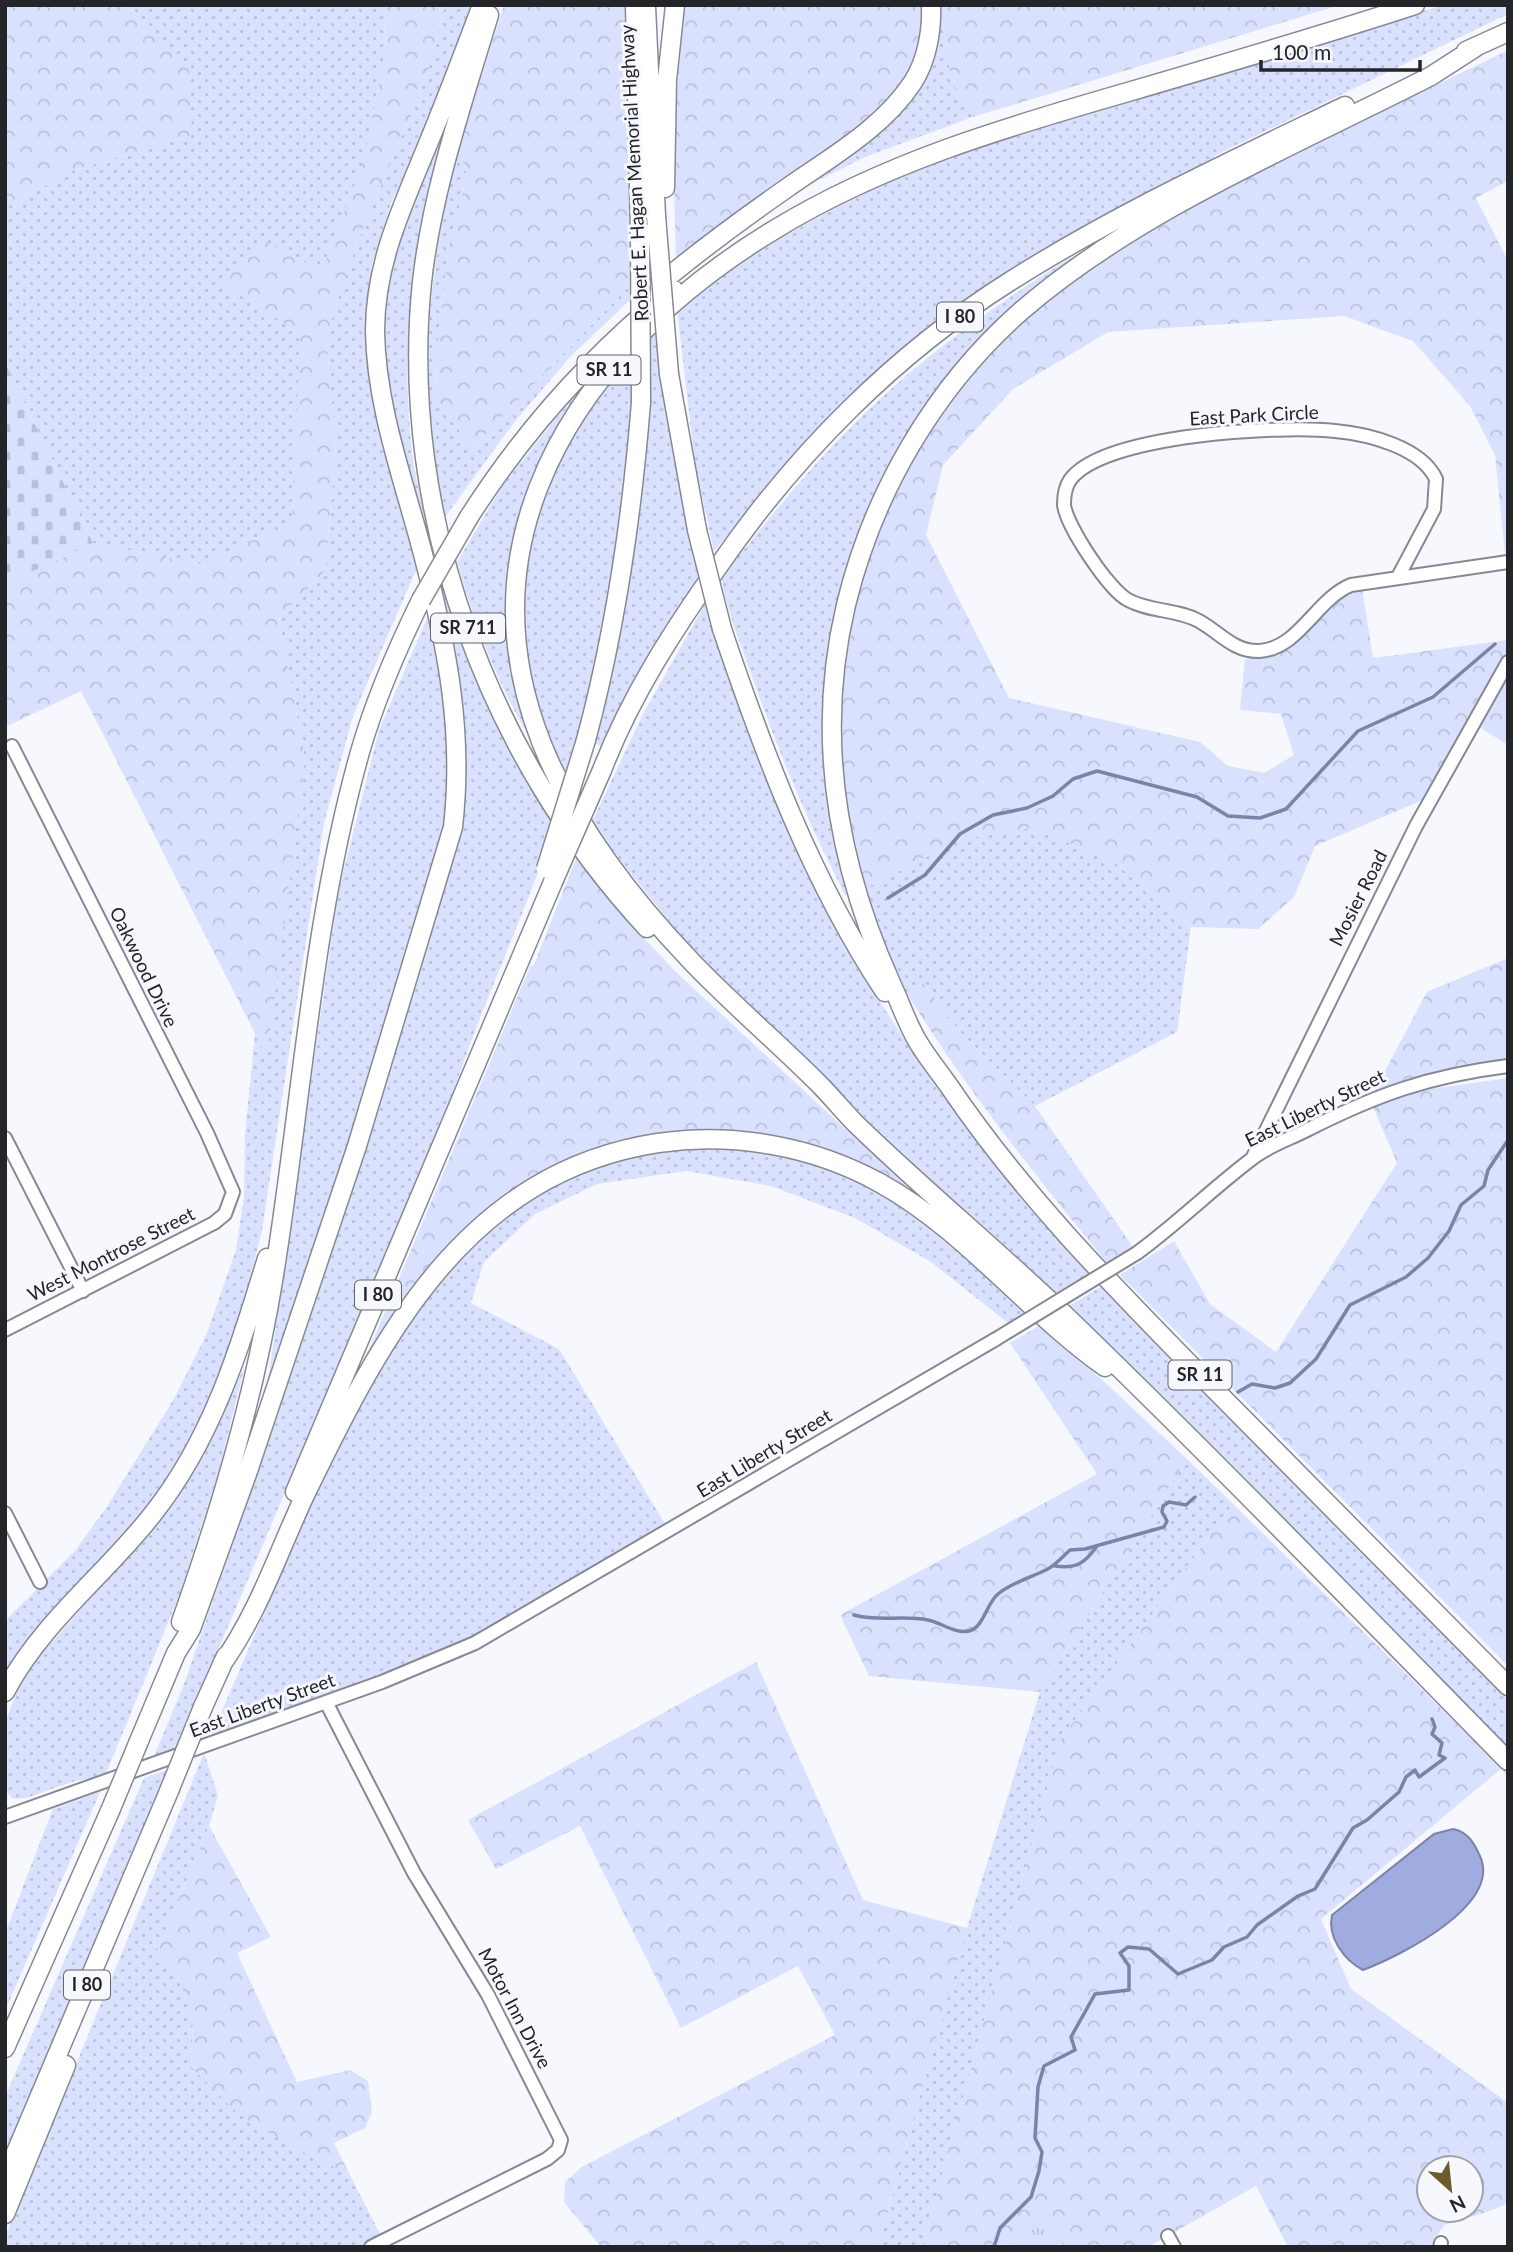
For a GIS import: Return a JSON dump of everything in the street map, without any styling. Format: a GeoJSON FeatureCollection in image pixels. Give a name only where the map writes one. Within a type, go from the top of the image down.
{"type":"FeatureCollection","features":[{"type":"Feature","properties":{"kind":"highway"},"geometry":{"type":"LineString","coordinates":[[176,1653],[191,1629],[218,1559],[323,1249],[453,827],[458,782],[455,704],[423,555],[385,409],[375,331],[384,253],[482,5]]}},
{"type":"Feature","properties":{"kind":"highway","name":"SR 711"},"geometry":{"type":"LineString","coordinates":[[492,5],[446,161],[430,228],[418,335],[422,446],[435,517],[453,584],[482,668],[520,748],[553,803],[609,883],[696,979],[815,1093],[856,1124]]}},
{"type":"Feature","properties":{"kind":"highway"},"geometry":{"type":"LineString","coordinates":[[550,876],[607,659],[623,575],[641,402],[635,5]]}},
{"type":"Feature","properties":{"kind":"highway","name":"Robert E. Hagan Memorial Highway"},"geometry":{"type":"LineString","coordinates":[[646,5],[660,213],[660,290],[669,374],[697,530],[722,629],[761,740],[815,864],[867,962],[918,1042]]}},
{"type":"Feature","properties":{"kind":"highway"},"geometry":{"type":"LineString","coordinates":[[660,213],[667,80],[675,5]]}},
{"type":"Feature","properties":{"kind":"highway"},"geometry":{"type":"LineString","coordinates":[[467,511],[547,395],[627,312],[707,246],[862,135],[892,109],[915,79],[922,63],[930,35],[931,5]]}},
{"type":"Feature","properties":{"kind":"highway","name":"I 80"},"geometry":{"type":"LineString","coordinates":[[5,2048],[110,1811],[176,1653],[180,1625],[228,1480],[252,1389],[274,1275],[329,888],[345,810],[370,721],[421,600],[467,511],[528,432],[607,345],[684,280],[794,209],[850,178],[954,136],[1387,5]]}},
{"type":"Feature","properties":{"kind":"highway","name":"SR 11"},"geometry":{"type":"LineString","coordinates":[[1415,5],[970,140],[882,174],[799,215],[720,266],[674,302],[628,347],[582,407],[548,464],[525,526],[516,593],[518,661],[538,742],[587,832],[657,923],[856,1124],[1058,1309],[1508,1761]]}},
{"type":"Feature","properties":{"kind":"highway","name":"I 80"},"geometry":{"type":"LineString","coordinates":[[5,2178],[487,1037],[550,876],[602,770],[617,731],[655,661],[733,544],[818,442],[908,356],[1006,283],[1122,215],[1415,73],[1508,32]]}},
{"type":"Feature","properties":{"kind":"highway","name":"SR 11"},"geometry":{"type":"LineString","coordinates":[[1476,47],[1431,76],[1166,211],[1074,271],[1017,315],[983,348],[949,389],[913,440],[888,486],[852,578],[835,667],[831,743],[836,808],[846,861],[869,934],[918,1042],[981,1136],[1083,1255],[1508,1686]]}},
{"type":"Feature","properties":{"kind":"highway"},"geometry":{"type":"LineString","coordinates":[[5,1692],[32,1651],[152,1516],[175,1485],[209,1423],[241,1346],[268,1256],[291,1090],[305,1059]]}},
{"type":"Feature","properties":{"kind":"highway"},"geometry":{"type":"LineString","coordinates":[[222,1664],[248,1627],[306,1493],[366,1377],[429,1280],[472,1232],[512,1200],[549,1178],[609,1154],[673,1141],[727,1140],[810,1154],[849,1168],[887,1188],[922,1212],[1013,1287],[1078,1348],[1147,1397]]}},
{"type":"Feature","properties":{"kind":"highway"},"geometry":{"type":"LineString","coordinates":[[5,2214],[140,1883],[151,1833]]}},
{"type":"Feature","properties":{"kind":"street","name":"East Park Circle"},"geometry":{"type":"LineString","coordinates":[[1313,429],[1350,433],[1384,443],[1420,459],[1432,471],[1438,489],[1434,509],[1398,577],[1345,588],[1323,605],[1289,640],[1278,646],[1257,652],[1239,648],[1196,620],[1129,601],[1110,585],[1064,504],[1068,485],[1085,467],[1168,439],[1313,429]]}},
{"type":"Feature","properties":{"kind":"street"},"geometry":{"type":"LineString","coordinates":[[1398,577],[1508,562]]}},
{"type":"Feature","properties":{"kind":"street","name":"Mosier Road"},"geometry":{"type":"LineString","coordinates":[[1253,1157],[1416,827],[1506,667]]}},
{"type":"Feature","properties":{"kind":"street","name":"Oakwood Drive"},"geometry":{"type":"LineString","coordinates":[[12,746],[231,1184],[230,1206]]}},
{"type":"Feature","properties":{"kind":"street","name":"East Liberty Street"},"geometry":{"type":"LineString","coordinates":[[5,1817],[436,1661],[504,1628],[996,1339],[1137,1253],[1182,1219],[1253,1157],[1338,1114],[1400,1087],[1434,1077],[1508,1066]]}},
{"type":"Feature","properties":{"kind":"street"},"geometry":{"type":"LineString","coordinates":[[5,1138],[83,1291]]}},
{"type":"Feature","properties":{"kind":"street","name":"West Montrose Street"},"geometry":{"type":"LineString","coordinates":[[5,1330],[214,1223],[230,1206]]}},
{"type":"Feature","properties":{"kind":"street"},"geometry":{"type":"LineString","coordinates":[[5,1513],[40,1582]]}},
{"type":"Feature","properties":{"kind":"street","name":"Motor Inn Drive"},"geometry":{"type":"LineString","coordinates":[[326,1702],[425,1894],[488,1996],[561,2140],[558,2150],[547,2159],[371,2247]]}},
{"type":"Feature","properties":{"kind":"green space"},"geometry":{"type":"Polygon","coordinates":[[[5,5],[120,5],[135,12],[189,68],[192,135],[71,171],[5,208],[5,5]]]}},
{"type":"Feature","properties":{"kind":"green space"},"geometry":{"type":"Polygon","coordinates":[[[120,5],[386,5],[385,51],[365,156],[301,333],[292,523],[199,564],[93,543],[5,363],[5,208],[71,171],[192,135],[135,12],[120,5]]]}},
{"type":"Feature","properties":{"kind":"green space"},"geometry":{"type":"Polygon","coordinates":[[[386,5],[445,5],[427,75],[356,246],[326,336],[336,448],[325,571],[279,618],[305,759],[267,1057],[81,691],[5,727],[5,584],[93,543],[199,564],[292,523],[300,333],[219,282],[268,241],[322,272],[365,156],[385,51],[386,5]]]}},
{"type":"Feature","properties":{"kind":"green space"},"geometry":{"type":"Polygon","coordinates":[[[445,5],[473,5],[421,140],[392,201],[372,264],[365,322],[371,380],[417,568],[353,716],[324,823],[262,1230],[242,1308],[216,1385],[200,1422],[182,1458],[160,1492],[120,1542],[33,1634],[5,1671],[5,1621],[75,1551],[108,1505],[175,1397],[207,1333],[236,1250],[244,1197],[245,1135],[255,1033],[266,1055],[305,759],[279,618],[325,571],[336,448],[326,336],[356,246],[427,75],[445,5]]]}},
{"type":"Feature","properties":{"kind":"green space"},"geometry":{"type":"Polygon","coordinates":[[[504,5],[625,5],[635,280],[472,448],[435,396],[436,355],[449,248],[467,176],[459,147],[504,5]]]}},
{"type":"Feature","properties":{"kind":"green space"},"geometry":{"type":"Polygon","coordinates":[[[683,5],[924,5],[921,37],[912,66],[897,91],[876,115],[676,260],[673,154],[683,5]]]}},
{"type":"Feature","properties":{"kind":"green space"},"geometry":{"type":"Polygon","coordinates":[[[939,5],[952,81],[973,117],[865,157],[795,192],[894,118],[939,5]]]}},
{"type":"Feature","properties":{"kind":"green space"},"geometry":{"type":"Polygon","coordinates":[[[939,5],[1340,5],[973,117],[952,82],[939,5]]]}},
{"type":"Feature","properties":{"kind":"green space"},"geometry":{"type":"Polygon","coordinates":[[[1443,5],[1508,5],[1508,14],[1216,155],[1208,163],[1092,221],[991,283],[960,306],[789,463],[714,551],[695,464],[677,309],[740,264],[806,224],[946,157],[1443,5]]]}},
{"type":"Feature","properties":{"kind":"green space"},"geometry":{"type":"Polygon","coordinates":[[[1508,50],[1508,181],[1476,198],[1508,261],[1508,555],[1505,555],[1495,455],[1470,406],[1413,341],[1344,316],[1108,332],[1013,389],[943,465],[926,535],[1009,698],[1200,742],[1228,766],[1264,773],[1294,755],[1281,714],[1240,710],[1245,659],[1272,655],[1291,646],[1329,607],[1343,598],[1362,588],[1373,658],[1508,640],[1508,654],[1425,799],[1315,846],[1294,897],[1258,929],[1191,927],[1114,862],[1033,828],[961,839],[862,890],[846,814],[840,757],[845,669],[857,602],[877,538],[903,478],[936,421],[976,368],[1023,320],[1077,276],[1131,241],[1214,194],[1508,50]]]}},
{"type":"Feature","properties":{"kind":"green space"},"geometry":{"type":"Polygon","coordinates":[[[434,141],[441,143],[416,258],[408,374],[413,463],[431,541],[426,549],[390,409],[381,343],[389,258],[434,141]]]}},
{"type":"Feature","properties":{"kind":"green space"},"geometry":{"type":"Polygon","coordinates":[[[459,147],[467,176],[449,248],[436,355],[435,396],[472,448],[635,280],[635,295],[569,358],[512,425],[445,517],[431,422],[429,331],[439,241],[459,147]]]}},
{"type":"Feature","properties":{"kind":"green space"},"geometry":{"type":"Polygon","coordinates":[[[1105,237],[1107,241],[994,331],[836,621],[850,894],[845,895],[773,734],[735,628],[721,577],[797,485],[875,403],[937,350],[1002,302],[1105,237]]]}},
{"type":"Feature","properties":{"kind":"green space"},"geometry":{"type":"Polygon","coordinates":[[[656,330],[671,442],[699,578],[651,653],[605,748],[592,742],[616,651],[632,563],[647,411],[650,335],[656,330]]]}},
{"type":"Feature","properties":{"kind":"green space"},"geometry":{"type":"Polygon","coordinates":[[[635,350],[633,431],[613,598],[567,785],[546,741],[519,633],[533,516],[568,440],[609,381],[635,350]]]}},
{"type":"Feature","properties":{"kind":"green space"},"geometry":{"type":"Polygon","coordinates":[[[5,363],[93,543],[5,584],[5,363]]]}},
{"type":"Feature","properties":{"kind":"green space"},"geometry":{"type":"Polygon","coordinates":[[[583,385],[587,388],[528,493],[517,691],[527,733],[487,650],[457,562],[504,483],[583,385]]]}},
{"type":"Feature","properties":{"kind":"green space"},"geometry":{"type":"Polygon","coordinates":[[[443,586],[480,690],[526,775],[556,821],[472,1039],[447,1112],[175,1751],[153,1759],[184,1684],[276,1420],[441,897],[464,753],[463,716],[437,596],[443,586]]]}},
{"type":"Feature","properties":{"kind":"green space"},"geometry":{"type":"Polygon","coordinates":[[[705,604],[767,783],[797,852],[842,939],[939,1089],[1012,1183],[1091,1273],[1055,1295],[752,1012],[690,947],[591,824],[643,714],[705,604]]]}},
{"type":"Feature","properties":{"kind":"green space"},"geometry":{"type":"Polygon","coordinates":[[[428,616],[448,703],[452,776],[442,844],[366,1091],[268,1380],[338,893],[379,730],[428,616]]]}},
{"type":"Feature","properties":{"kind":"green space"},"geometry":{"type":"Polygon","coordinates":[[[1508,662],[1508,745],[1473,723],[1508,662]]]}},
{"type":"Feature","properties":{"kind":"green space"},"geometry":{"type":"Polygon","coordinates":[[[1033,828],[1114,862],[1191,927],[1177,1032],[1035,1106],[961,1033],[923,983],[906,992],[862,890],[961,839],[1033,828]]]}},
{"type":"Feature","properties":{"kind":"green space"},"geometry":{"type":"Polygon","coordinates":[[[577,856],[635,929],[677,973],[925,1203],[905,1191],[717,1133],[526,1183],[490,1209],[454,1241],[424,1275],[360,1371],[530,967],[534,965],[577,856]]]}},
{"type":"Feature","properties":{"kind":"green space"},"geometry":{"type":"Polygon","coordinates":[[[1508,958],[1508,1066],[1370,1099],[1427,992],[1508,958]]]}},
{"type":"Feature","properties":{"kind":"green space"},"geometry":{"type":"Polygon","coordinates":[[[923,983],[961,1033],[1035,1106],[1133,1247],[1107,1263],[1054,1197],[977,1097],[906,992],[923,983]]]}},
{"type":"Feature","properties":{"kind":"green space"},"geometry":{"type":"Polygon","coordinates":[[[1508,1078],[1508,1666],[1120,1275],[1174,1241],[1210,1304],[1276,1352],[1397,1163],[1373,1107],[1416,1091],[1508,1078]]]}},
{"type":"Feature","properties":{"kind":"green space"},"geometry":{"type":"Polygon","coordinates":[[[677,1147],[733,1147],[787,1156],[828,1169],[865,1185],[930,1228],[1028,1312],[1008,1323],[931,1262],[855,1218],[771,1186],[686,1171],[597,1184],[535,1214],[484,1262],[471,1303],[559,1349],[667,1527],[468,1640],[404,1668],[210,1739],[302,1524],[354,1418],[409,1321],[471,1240],[551,1184],[617,1158],[677,1147]]]}},
{"type":"Feature","properties":{"kind":"green space"},"geometry":{"type":"Polygon","coordinates":[[[1104,1285],[1508,1696],[1508,1749],[1067,1307],[1104,1285]]]}},
{"type":"Feature","properties":{"kind":"green space"},"geometry":{"type":"Polygon","coordinates":[[[1042,1324],[1187,1459],[1040,1692],[869,1676],[840,1615],[1097,1474],[1010,1343],[1042,1324]]]}},
{"type":"Feature","properties":{"kind":"green space"},"geometry":{"type":"Polygon","coordinates":[[[245,1365],[219,1470],[179,1596],[105,1776],[75,1781],[26,1798],[13,1799],[5,1790],[5,1723],[19,1686],[35,1661],[132,1551],[184,1485],[219,1424],[245,1365]]]}},
{"type":"Feature","properties":{"kind":"green space"},"geometry":{"type":"Polygon","coordinates":[[[1187,1459],[1233,1504],[1061,1739],[922,2247],[878,2247],[967,1928],[1040,1692],[1187,1459]]]}},
{"type":"Feature","properties":{"kind":"green space"},"geometry":{"type":"Polygon","coordinates":[[[1233,1504],[1508,1775],[1508,1778],[1501,1769],[1321,1919],[1351,1989],[1508,2103],[1508,2203],[1485,2213],[1485,2154],[1415,2154],[1415,2224],[1447,2224],[1430,2247],[1288,2247],[1256,2186],[1148,2247],[1064,2247],[1050,2220],[997,2247],[922,2247],[1061,1739],[1233,1504]]]}},
{"type":"Feature","properties":{"kind":"green space"},"geometry":{"type":"Polygon","coordinates":[[[756,1662],[863,1900],[967,1928],[878,2247],[601,2247],[564,2202],[565,2182],[582,2167],[835,2035],[798,1966],[681,2028],[580,1826],[496,1869],[468,1820],[756,1662]]]}},
{"type":"Feature","properties":{"kind":"green space"},"geometry":{"type":"Polygon","coordinates":[[[204,1753],[218,1795],[209,1826],[153,1961],[175,1968],[193,2021],[191,2066],[299,2150],[350,2175],[381,2236],[359,2247],[5,2247],[5,2237],[204,1753]]]}},
{"type":"Feature","properties":{"kind":"green space"},"geometry":{"type":"Polygon","coordinates":[[[167,1770],[5,2156],[5,2096],[144,1778],[167,1770]]]}},
{"type":"Feature","properties":{"kind":"green space"},"geometry":{"type":"Polygon","coordinates":[[[100,1792],[5,2011],[5,1933],[53,1809],[100,1792]]]}},
{"type":"Feature","properties":{"kind":"green space"},"geometry":{"type":"Polygon","coordinates":[[[209,1826],[271,1937],[237,1953],[297,2082],[350,2070],[368,2081],[372,2112],[365,2128],[334,2143],[350,2175],[299,2150],[238,2114],[191,2067],[193,2021],[175,1968],[153,1961],[209,1826]]]}},
{"type":"Feature","properties":{"kind":"green space"},"geometry":{"type":"Polygon","coordinates":[[[1050,2220],[1064,2247],[997,2247],[1050,2220]]]}},
{"type":"Feature","properties":{"kind":"water"},"geometry":{"type":"Polygon","coordinates":[[[1453,1829],[1469,1838],[1479,1854],[1483,1873],[1477,1891],[1445,1926],[1423,1940],[1363,1970],[1356,1966],[1338,1947],[1332,1931],[1332,1915],[1434,1834],[1453,1829]]]}},
{"type":"Feature","properties":{"kind":"waterway"},"geometry":{"type":"LineString","coordinates":[[888,898],[925,875],[960,834],[993,815],[1027,808],[1053,796],[1073,779],[1097,771],[1197,797],[1228,816],[1260,818],[1286,809],[1358,731],[1433,697],[1495,644]]}},
{"type":"Feature","properties":{"kind":"waterway"},"geometry":{"type":"LineString","coordinates":[[1238,1392],[1252,1384],[1275,1388],[1290,1383],[1316,1359],[1350,1305],[1406,1277],[1428,1258],[1449,1231],[1461,1205],[1484,1186],[1488,1170],[1508,1140]]}},
{"type":"Feature","properties":{"kind":"waterway"},"geometry":{"type":"LineString","coordinates":[[854,1615],[919,1619],[933,1621],[959,1631],[969,1631],[982,1620],[998,1594],[1015,1583],[1050,1568],[1070,1550],[1085,1549],[1164,1527],[1167,1521],[1162,1512],[1163,1506],[1169,1502],[1186,1505],[1195,1497]]}},
{"type":"Feature","properties":{"kind":"waterway"},"geometry":{"type":"LineString","coordinates":[[1055,1566],[1069,1567],[1080,1564],[1097,1546]]}},
{"type":"Feature","properties":{"kind":"waterway"},"geometry":{"type":"LineString","coordinates":[[994,2247],[1000,2228],[1031,2197],[1039,2171],[1042,2152],[1035,2138],[1038,2087],[1044,2066],[1075,2050],[1071,2037],[1095,1994],[1129,1990],[1129,1966],[1120,1953],[1128,1947],[1149,1949],[1178,1974],[1212,1960],[1224,1947],[1247,1937],[1257,1925],[1298,1896],[1315,1889],[1353,1828],[1367,1820],[1399,1792],[1406,1777],[1415,1770],[1419,1777],[1445,1758],[1439,1755],[1442,1743],[1432,1734],[1435,1727],[1432,1719]]}}]}
